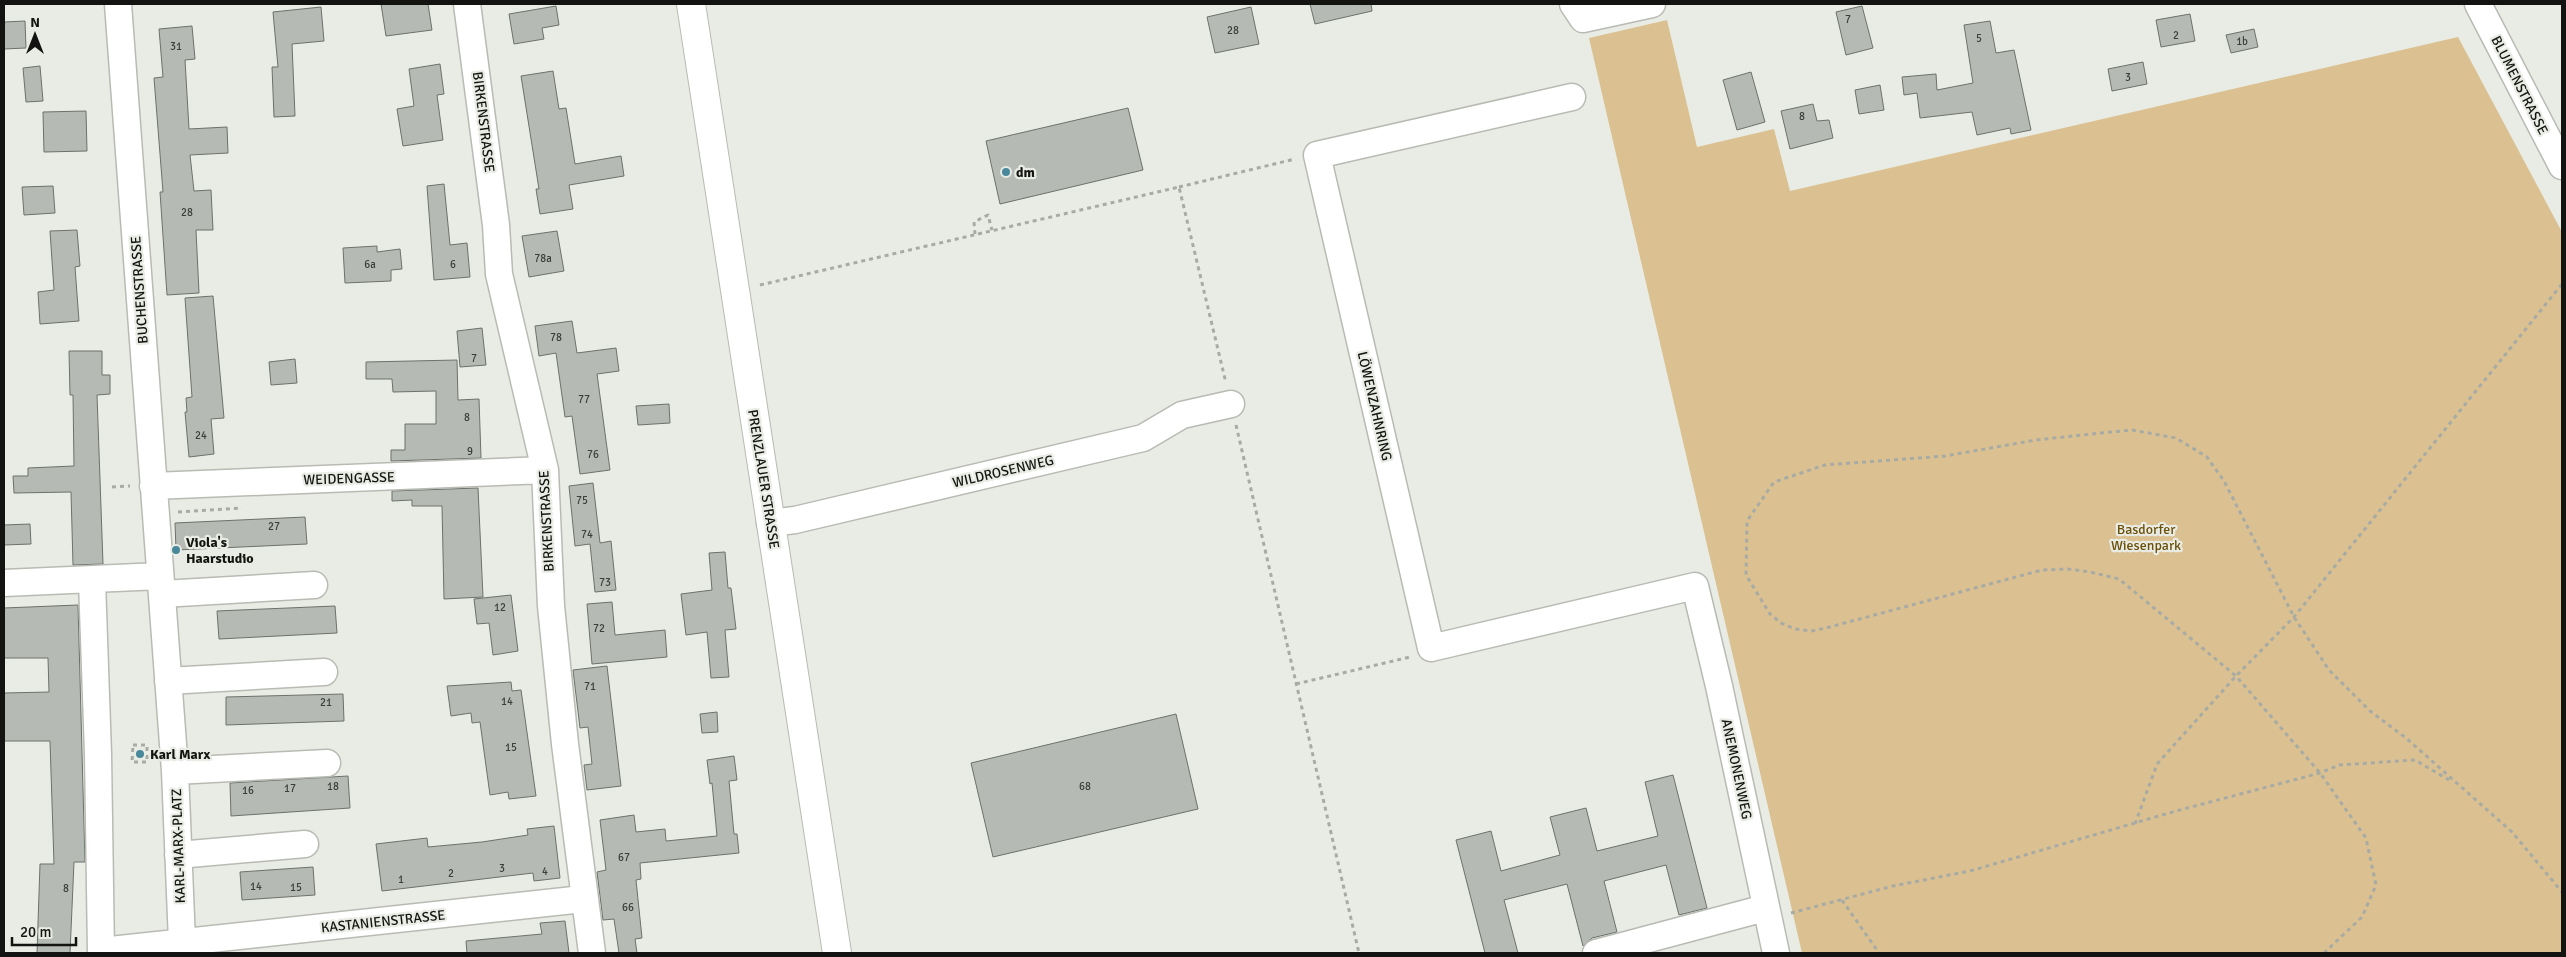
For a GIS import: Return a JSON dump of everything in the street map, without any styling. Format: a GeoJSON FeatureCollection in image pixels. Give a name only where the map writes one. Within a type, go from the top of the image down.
{"type":"FeatureCollection","features":[{"type":"Feature","properties":{"kind":"main road","name":"PRENZLAUER STRASSE"},"geometry":{"type":"LineString","coordinates":[[691,4],[837,953]]}},
{"type":"Feature","properties":{"kind":"street","name":"BUCHENSTRASSE"},"geometry":{"type":"LineString","coordinates":[[118,4],[161,585]]}},
{"type":"Feature","properties":{"kind":"street","name":"BIRKENSTRASSE"},"geometry":{"type":"LineString","coordinates":[[467,4],[496,225],[499,274],[545,470],[551,606],[583,899],[592,953]]}},
{"type":"Feature","properties":{"kind":"street"},"geometry":{"type":"LineString","coordinates":[[1578,12],[1652,4]]}},
{"type":"Feature","properties":{"kind":"street","name":"BLUMENSTRASSE"},"geometry":{"type":"LineString","coordinates":[[2478,4],[2562,166]]}},
{"type":"Feature","properties":{"kind":"street"},"geometry":{"type":"LineString","coordinates":[[1317,155],[1572,97]]}},
{"type":"Feature","properties":{"kind":"street","name":"LÖWENZAHNRING"},"geometry":{"type":"LineString","coordinates":[[1317,155],[1431,648]]}},
{"type":"Feature","properties":{"kind":"street","name":"WILDROSENWEG"},"geometry":{"type":"LineString","coordinates":[[770,523],[795,520],[1143,438],[1182,415],[1231,404]]}},
{"type":"Feature","properties":{"kind":"street","name":"WEIDENGASSE"},"geometry":{"type":"LineString","coordinates":[[153,486],[545,470]]}},
{"type":"Feature","properties":{"kind":"street"},"geometry":{"type":"LineString","coordinates":[[92,581],[98,754],[101,952],[182,942]]}},
{"type":"Feature","properties":{"kind":"street"},"geometry":{"type":"LineString","coordinates":[[4,583],[92,581],[161,585],[314,585]]}},
{"type":"Feature","properties":{"kind":"street","name":"KARL-MARX-PLATZ"},"geometry":{"type":"LineString","coordinates":[[161,585],[175,771],[182,942]]}},
{"type":"Feature","properties":{"kind":"street","name":"ANEMONENWEG"},"geometry":{"type":"LineString","coordinates":[[1431,648],[1695,586],[1719,686],[1776,953]]}},
{"type":"Feature","properties":{"kind":"street"},"geometry":{"type":"LineString","coordinates":[[168,681],[324,672]]}},
{"type":"Feature","properties":{"kind":"street"},"geometry":{"type":"LineString","coordinates":[[175,771],[327,763]]}},
{"type":"Feature","properties":{"kind":"street"},"geometry":{"type":"LineString","coordinates":[[178,855],[305,844]]}},
{"type":"Feature","properties":{"kind":"street","name":"KASTANIENSTRASSE"},"geometry":{"type":"LineString","coordinates":[[182,942],[583,899]]}},
{"type":"Feature","properties":{"kind":"street"},"geometry":{"type":"LineString","coordinates":[[1596,953],[1766,913]]}},
{"type":"Feature","properties":{"kind":"path"},"geometry":{"type":"LineString","coordinates":[[1179,187],[1317,155]]}},
{"type":"Feature","properties":{"kind":"path"},"geometry":{"type":"LineString","coordinates":[[975,234],[974,222],[988,215],[992,230]]}},
{"type":"Feature","properties":{"kind":"path"},"geometry":{"type":"LineString","coordinates":[[2135,824],[2157,764],[2236,676],[2294,616],[2562,284]]}},
{"type":"Feature","properties":{"kind":"path"},"geometry":{"type":"LineString","coordinates":[[2324,953],[2362,917],[2376,885],[2366,838],[2320,773],[2236,676],[2119,579],[2067,569],[2042,570],[1826,628],[1811,631],[1795,629],[1770,614],[1746,575],[1747,521],[1774,482],[1825,465],[1945,456],[2036,440],[2132,430],[2176,438],[2208,457],[2224,481],[2294,616],[2329,670],[2370,711],[2406,738],[2512,832],[2562,892]]}},
{"type":"Feature","properties":{"kind":"path"},"geometry":{"type":"LineString","coordinates":[[155,513],[251,508]]}},
{"type":"Feature","properties":{"kind":"path"},"geometry":{"type":"LineString","coordinates":[[1296,684],[1422,654],[1431,648]]}},
{"type":"Feature","properties":{"kind":"path"},"geometry":{"type":"LineString","coordinates":[[133,745],[147,745],[147,762],[132,762],[133,745]]}},
{"type":"Feature","properties":{"kind":"path"},"geometry":{"type":"LineString","coordinates":[[1766,913],[1842,900],[1893,886],[1970,871],[2320,773],[2339,765],[2415,760],[2456,784]]}},
{"type":"Feature","properties":{"kind":"path"},"geometry":{"type":"LineString","coordinates":[[1842,900],[1879,953]]}},
{"type":"Feature","properties":{"kind":"green space","name":"Basdorfer Wiesenpark"},"geometry":{"type":"Polygon","coordinates":[[[1667,20],[1697,147],[1774,129],[1790,191],[2458,37],[2562,232],[2562,953],[1802,953],[1589,38],[1667,20]]]}},
{"type":"Feature","properties":{"kind":"building"},"geometry":{"type":"Polygon","coordinates":[[[381,4],[428,4],[432,30],[386,36],[381,4]]]}},
{"type":"Feature","properties":{"kind":"building"},"geometry":{"type":"Polygon","coordinates":[[[1310,4],[1371,4],[1372,11],[1315,24],[1310,4]]]}},
{"type":"Feature","properties":{"kind":"building"},"geometry":{"type":"Polygon","coordinates":[[[556,6],[559,25],[542,28],[544,39],[514,44],[509,14],[556,6]]]}},
{"type":"Feature","properties":{"kind":"building"},"geometry":{"type":"Polygon","coordinates":[[[1862,6],[1873,48],[1846,55],[1836,12],[1862,6]]]}},
{"type":"Feature","properties":{"kind":"building"},"geometry":{"type":"Polygon","coordinates":[[[321,7],[324,41],[292,44],[295,116],[274,117],[272,67],[278,67],[273,12],[321,7]]]}},
{"type":"Feature","properties":{"kind":"building"},"geometry":{"type":"Polygon","coordinates":[[[1251,7],[1259,44],[1215,53],[1207,17],[1251,7]]]}},
{"type":"Feature","properties":{"kind":"building"},"geometry":{"type":"Polygon","coordinates":[[[2190,14],[2195,41],[2161,47],[2156,20],[2190,14]]]}},
{"type":"Feature","properties":{"kind":"building"},"geometry":{"type":"Polygon","coordinates":[[[25,21],[26,48],[4,49],[4,22],[25,21]]]}},
{"type":"Feature","properties":{"kind":"building"},"geometry":{"type":"Polygon","coordinates":[[[1990,21],[1996,53],[2014,50],[2031,130],[2011,134],[2010,128],[1977,135],[1972,112],[1920,118],[1917,93],[1904,95],[1902,77],[1936,74],[1937,90],[1973,83],[1964,25],[1990,21]]]}},
{"type":"Feature","properties":{"kind":"building"},"geometry":{"type":"Polygon","coordinates":[[[192,26],[195,59],[185,60],[189,129],[227,127],[228,153],[190,155],[194,191],[211,190],[213,230],[196,230],[199,293],[167,295],[160,192],[163,192],[154,78],[163,77],[159,29],[192,26]]]}},
{"type":"Feature","properties":{"kind":"building"},"geometry":{"type":"Polygon","coordinates":[[[2254,29],[2258,47],[2231,53],[2226,35],[2254,29]]]}},
{"type":"Feature","properties":{"kind":"building"},"geometry":{"type":"Polygon","coordinates":[[[2143,62],[2147,84],[2112,91],[2108,69],[2143,62]]]}},
{"type":"Feature","properties":{"kind":"building"},"geometry":{"type":"Polygon","coordinates":[[[440,64],[444,94],[437,95],[443,140],[403,146],[397,109],[414,106],[409,69],[440,64]]]}},
{"type":"Feature","properties":{"kind":"building"},"geometry":{"type":"Polygon","coordinates":[[[40,66],[43,101],[26,102],[23,68],[40,66]]]}},
{"type":"Feature","properties":{"kind":"building"},"geometry":{"type":"Polygon","coordinates":[[[553,71],[559,109],[566,108],[575,164],[621,156],[624,176],[569,185],[573,209],[540,214],[536,189],[539,189],[521,76],[553,71]]]}},
{"type":"Feature","properties":{"kind":"building"},"geometry":{"type":"Polygon","coordinates":[[[1751,72],[1765,122],[1737,130],[1723,80],[1751,72]]]}},
{"type":"Feature","properties":{"kind":"building"},"geometry":{"type":"Polygon","coordinates":[[[1880,85],[1884,110],[1859,114],[1855,90],[1880,85]]]}},
{"type":"Feature","properties":{"kind":"building"},"geometry":{"type":"Polygon","coordinates":[[[1813,104],[1817,121],[1829,120],[1833,138],[1790,149],[1781,111],[1813,104]]]}},
{"type":"Feature","properties":{"kind":"building"},"geometry":{"type":"Polygon","coordinates":[[[1128,108],[1143,170],[1000,204],[986,141],[1128,108]]]}},
{"type":"Feature","properties":{"kind":"building"},"geometry":{"type":"Polygon","coordinates":[[[86,111],[87,151],[44,152],[43,112],[86,111]]]}},
{"type":"Feature","properties":{"kind":"building"},"geometry":{"type":"Polygon","coordinates":[[[444,184],[450,245],[467,243],[470,277],[434,280],[427,186],[444,184]]]}},
{"type":"Feature","properties":{"kind":"building"},"geometry":{"type":"Polygon","coordinates":[[[53,186],[55,213],[24,215],[22,187],[53,186]]]}},
{"type":"Feature","properties":{"kind":"building"},"geometry":{"type":"Polygon","coordinates":[[[77,230],[80,266],[75,267],[79,321],[40,324],[38,292],[54,290],[50,231],[77,230]]]}},
{"type":"Feature","properties":{"kind":"building"},"geometry":{"type":"Polygon","coordinates":[[[557,231],[564,271],[529,277],[522,236],[557,231]]]}},
{"type":"Feature","properties":{"kind":"building"},"geometry":{"type":"Polygon","coordinates":[[[377,246],[377,252],[400,249],[402,269],[391,270],[391,281],[345,283],[343,248],[377,246]]]}},
{"type":"Feature","properties":{"kind":"building"},"geometry":{"type":"Polygon","coordinates":[[[213,296],[224,418],[211,419],[214,454],[189,457],[185,412],[187,412],[186,398],[192,397],[185,298],[213,296]]]}},
{"type":"Feature","properties":{"kind":"building"},"geometry":{"type":"Polygon","coordinates":[[[572,321],[577,353],[616,348],[619,371],[597,374],[610,470],[580,474],[572,416],[565,417],[556,353],[539,356],[535,326],[572,321]]]}},
{"type":"Feature","properties":{"kind":"building"},"geometry":{"type":"Polygon","coordinates":[[[482,328],[486,365],[460,367],[457,331],[482,328]]]}},
{"type":"Feature","properties":{"kind":"building"},"geometry":{"type":"Polygon","coordinates":[[[69,351],[102,351],[102,375],[110,375],[110,394],[97,395],[103,564],[73,565],[71,492],[14,493],[13,476],[28,476],[28,468],[74,466],[73,395],[70,395],[69,351]]]}},
{"type":"Feature","properties":{"kind":"building"},"geometry":{"type":"Polygon","coordinates":[[[295,359],[297,383],[271,385],[269,362],[295,359]]]}},
{"type":"Feature","properties":{"kind":"building"},"geometry":{"type":"Polygon","coordinates":[[[457,360],[458,400],[479,399],[481,458],[391,461],[391,450],[405,450],[405,424],[436,424],[436,391],[393,392],[392,379],[366,379],[366,362],[457,360]]]}},
{"type":"Feature","properties":{"kind":"building"},"geometry":{"type":"Polygon","coordinates":[[[669,404],[670,423],[638,425],[636,406],[669,404]]]}},
{"type":"Feature","properties":{"kind":"building"},"geometry":{"type":"Polygon","coordinates":[[[593,483],[600,543],[611,541],[616,590],[595,592],[590,544],[575,546],[569,486],[593,483]]]}},
{"type":"Feature","properties":{"kind":"building"},"geometry":{"type":"Polygon","coordinates":[[[478,488],[483,597],[444,599],[442,506],[412,506],[412,500],[392,501],[392,491],[478,488]]]}},
{"type":"Feature","properties":{"kind":"building"},"geometry":{"type":"Polygon","coordinates":[[[305,517],[307,544],[176,550],[175,523],[305,517]]]}},
{"type":"Feature","properties":{"kind":"building"},"geometry":{"type":"Polygon","coordinates":[[[30,524],[31,544],[4,545],[4,525],[30,524]]]}},
{"type":"Feature","properties":{"kind":"building"},"geometry":{"type":"Polygon","coordinates":[[[725,552],[728,588],[731,588],[736,629],[725,630],[729,677],[711,678],[707,632],[686,635],[681,594],[712,590],[709,553],[725,552]]]}},
{"type":"Feature","properties":{"kind":"building"},"geometry":{"type":"Polygon","coordinates":[[[511,595],[518,651],[493,655],[489,623],[477,624],[474,599],[511,595]]]}},
{"type":"Feature","properties":{"kind":"building"},"geometry":{"type":"Polygon","coordinates":[[[612,602],[615,635],[665,630],[667,657],[592,664],[587,604],[612,602]]]}},
{"type":"Feature","properties":{"kind":"building"},"geometry":{"type":"Polygon","coordinates":[[[78,605],[85,862],[74,862],[70,953],[37,953],[40,864],[54,864],[50,741],[4,741],[4,693],[49,692],[48,658],[4,658],[4,608],[78,605]]]}},
{"type":"Feature","properties":{"kind":"building"},"geometry":{"type":"Polygon","coordinates":[[[335,606],[337,633],[219,639],[217,611],[335,606]]]}},
{"type":"Feature","properties":{"kind":"building"},"geometry":{"type":"Polygon","coordinates":[[[607,666],[621,786],[587,790],[584,765],[592,764],[588,727],[580,728],[573,670],[607,666]]]}},
{"type":"Feature","properties":{"kind":"building"},"geometry":{"type":"Polygon","coordinates":[[[511,682],[512,691],[521,690],[536,796],[509,799],[508,792],[490,795],[480,722],[472,723],[471,713],[451,716],[447,686],[511,682]]]}},
{"type":"Feature","properties":{"kind":"building"},"geometry":{"type":"Polygon","coordinates":[[[343,694],[344,721],[226,725],[226,697],[343,694]]]}},
{"type":"Feature","properties":{"kind":"building"},"geometry":{"type":"Polygon","coordinates":[[[717,712],[718,732],[702,733],[700,714],[717,712]]]}},
{"type":"Feature","properties":{"kind":"building"},"geometry":{"type":"Polygon","coordinates":[[[1176,714],[1198,809],[993,857],[971,763],[1176,714]]]}},
{"type":"Feature","properties":{"kind":"building"},"geometry":{"type":"Polygon","coordinates":[[[734,756],[737,780],[729,781],[734,834],[737,834],[739,853],[640,863],[641,879],[636,880],[642,938],[635,939],[637,953],[619,953],[614,919],[603,920],[597,872],[606,870],[600,820],[634,815],[636,832],[665,829],[666,841],[717,836],[712,783],[710,784],[707,760],[734,756]]]}},
{"type":"Feature","properties":{"kind":"building"},"geometry":{"type":"Polygon","coordinates":[[[1673,775],[1707,908],[1679,915],[1666,865],[1604,881],[1617,932],[1592,938],[1583,946],[1567,884],[1504,900],[1518,953],[1485,953],[1456,840],[1491,831],[1501,871],[1560,855],[1550,817],[1586,808],[1597,851],[1658,836],[1645,782],[1673,775]]]}},
{"type":"Feature","properties":{"kind":"building"},"geometry":{"type":"Polygon","coordinates":[[[348,776],[350,808],[231,816],[230,783],[348,776]]]}},
{"type":"Feature","properties":{"kind":"building"},"geometry":{"type":"Polygon","coordinates":[[[554,826],[560,878],[534,881],[533,873],[382,891],[376,844],[427,838],[428,847],[482,842],[528,835],[527,829],[554,826]]]}},
{"type":"Feature","properties":{"kind":"building"},"geometry":{"type":"Polygon","coordinates":[[[313,867],[315,895],[242,900],[240,872],[313,867]]]}},
{"type":"Feature","properties":{"kind":"building"},"geometry":{"type":"Polygon","coordinates":[[[565,921],[569,953],[467,953],[466,941],[542,934],[540,923],[565,921]]]}},
{"type":"Feature","properties":{"kind":"place","name":"dm"},"geometry":{"type":"Point","coordinates":[1006,172]}},
{"type":"Feature","properties":{"kind":"place","name":"Viola's Haarstudio"},"geometry":{"type":"Point","coordinates":[176,550]}},
{"type":"Feature","properties":{"kind":"place","name":"Karl Marx"},"geometry":{"type":"Point","coordinates":[140,754]}}]}
